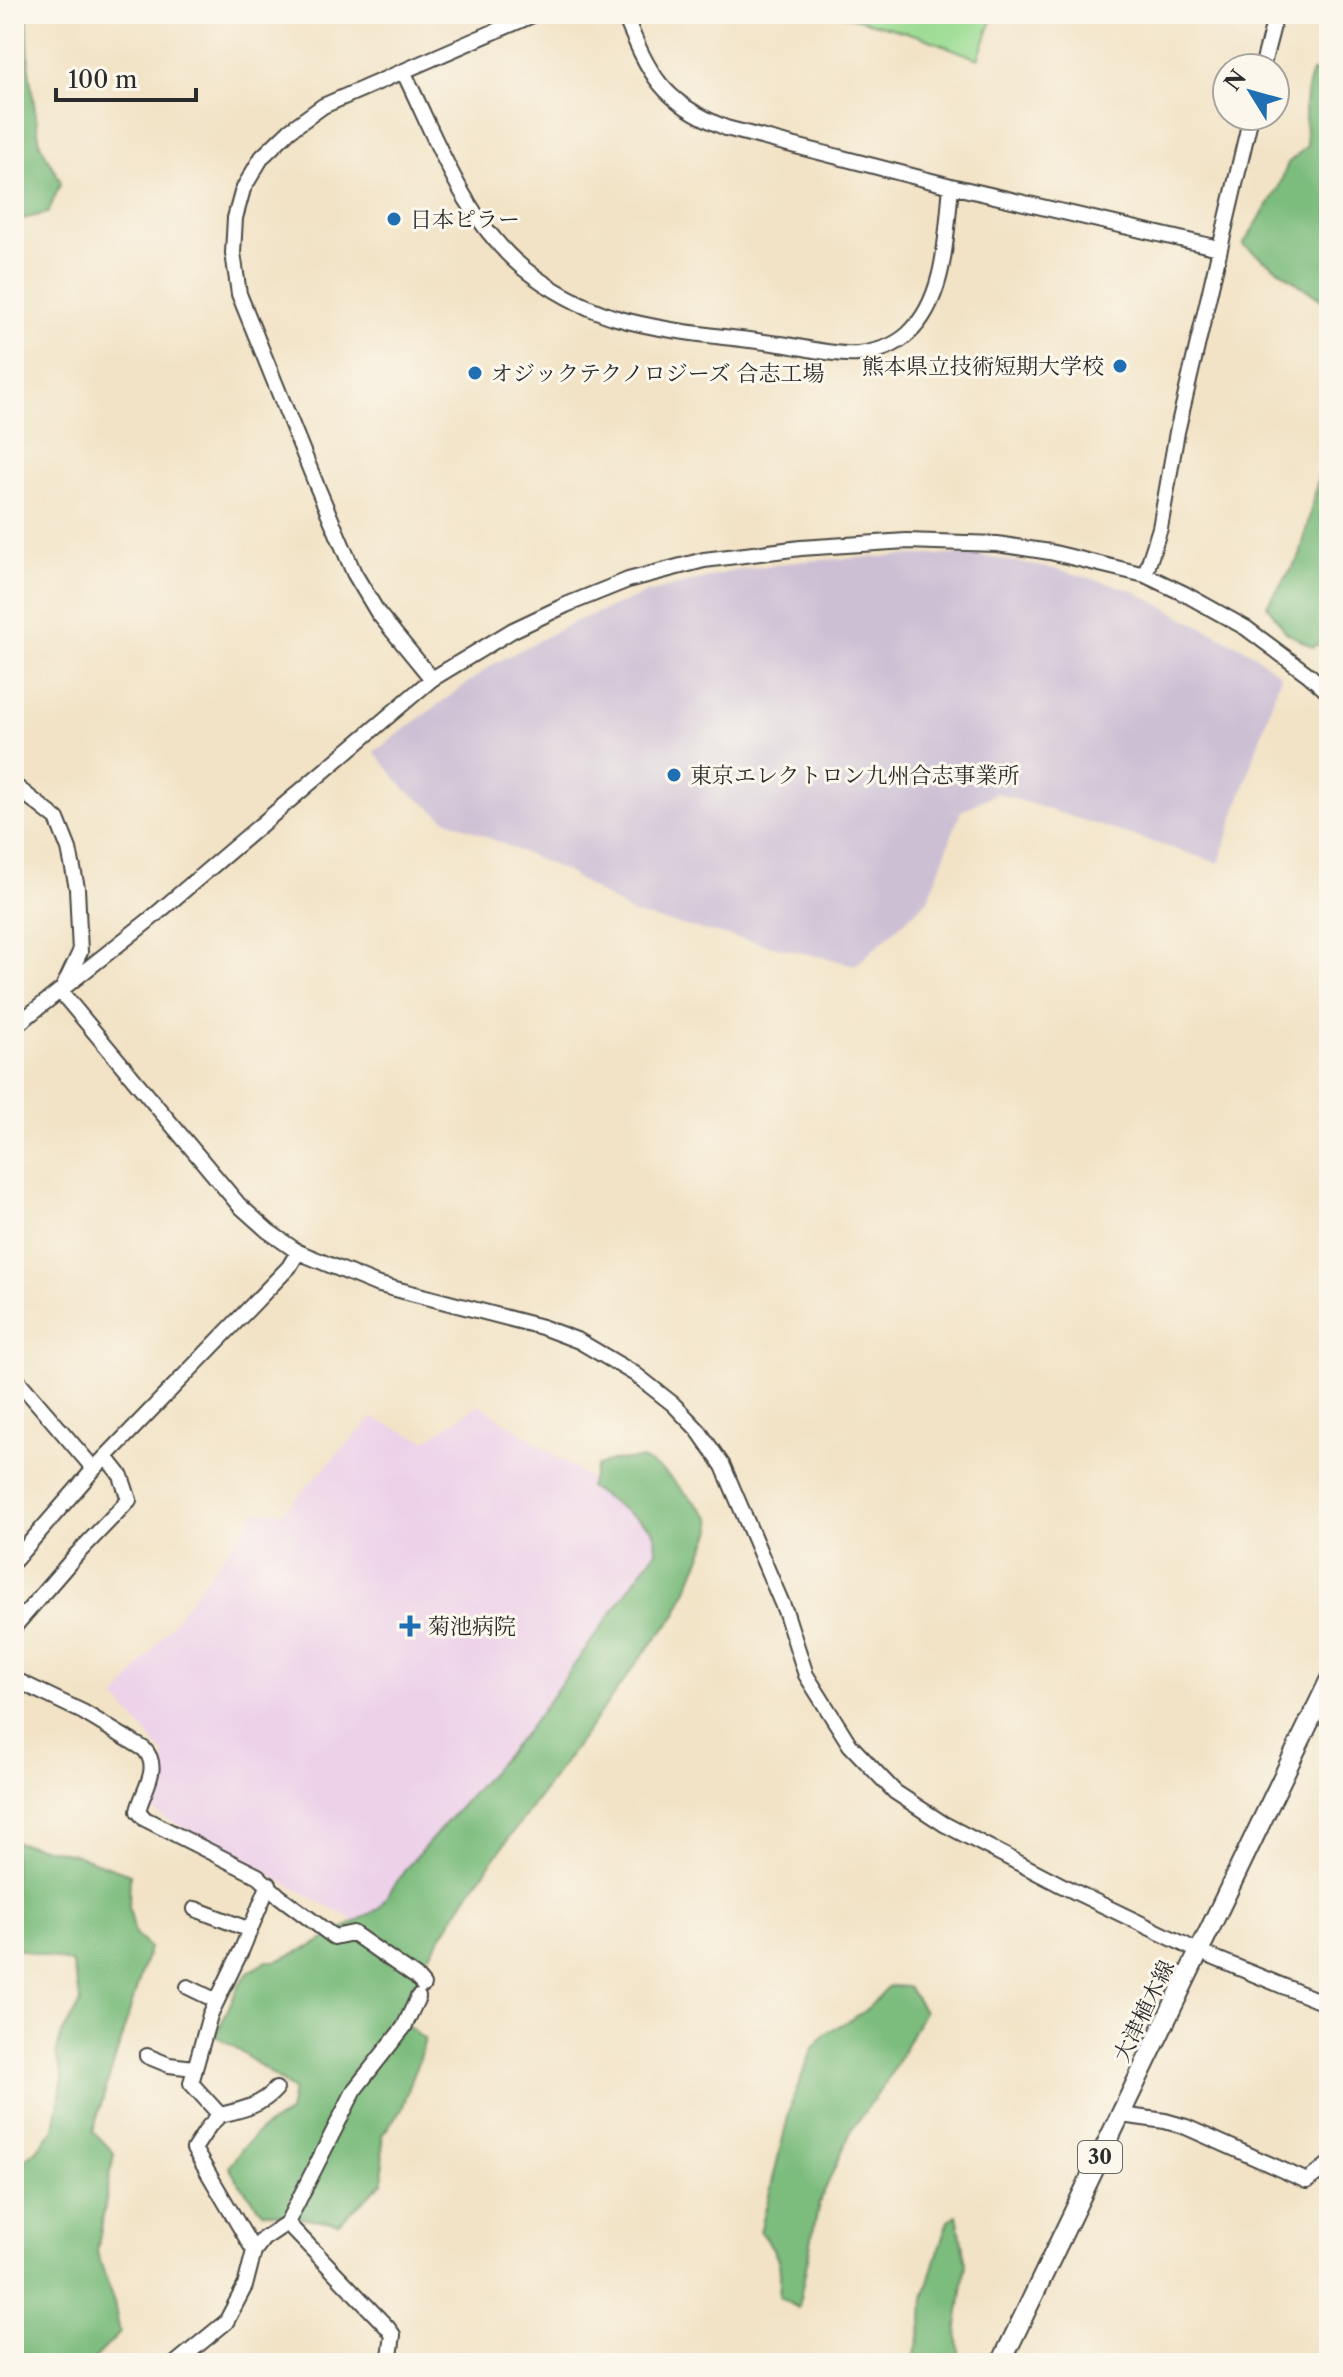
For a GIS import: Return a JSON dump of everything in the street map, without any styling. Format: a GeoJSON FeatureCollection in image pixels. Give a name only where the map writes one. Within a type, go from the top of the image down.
{"type":"FeatureCollection","features":[{"type":"Feature","properties":{"kind":"main road","name":"大津植木線"},"geometry":{"type":"LineString","coordinates":[[1001,2363],[1329,1681]]}},
{"type":"Feature","properties":{"kind":"street"},"geometry":{"type":"LineString","coordinates":[[432,679],[378,613],[354,573],[239,294],[233,253],[235,218],[243,189],[262,157],[290,130],[323,106],[535,14]]}},
{"type":"Feature","properties":{"kind":"street"},"geometry":{"type":"LineString","coordinates":[[624,14],[642,58],[666,93],[693,115],[726,128],[951,186],[1219,248]]}},
{"type":"Feature","properties":{"kind":"street"},"geometry":{"type":"LineString","coordinates":[[1266,52],[1276,14]]}},
{"type":"Feature","properties":{"kind":"street"},"geometry":{"type":"LineString","coordinates":[[404,73],[457,183],[483,226],[523,268],[566,296],[611,316],[672,330],[856,354],[889,347],[907,335],[926,314],[935,292],[947,234],[951,186]]}},
{"type":"Feature","properties":{"kind":"street"},"geometry":{"type":"LineString","coordinates":[[1145,575],[1160,528],[1177,432],[1247,132]]}},
{"type":"Feature","properties":{"kind":"street"},"geometry":{"type":"LineString","coordinates":[[14,1027],[61,992],[274,816],[432,679],[513,630],[566,605],[628,580],[704,560],[858,543],[954,541],[1050,552],[1145,575],[1246,628],[1329,693]]}},
{"type":"Feature","properties":{"kind":"street"},"geometry":{"type":"LineString","coordinates":[[14,785],[57,819],[69,849],[77,888],[80,952],[61,992]]}},
{"type":"Feature","properties":{"kind":"street"},"geometry":{"type":"LineString","coordinates":[[61,992],[239,1205],[298,1252],[376,1284],[542,1327],[579,1341],[635,1374],[673,1404],[698,1430],[723,1466],[786,1613],[806,1675],[850,1745],[895,1792],[944,1824],[1200,1952],[1329,2005]]}},
{"type":"Feature","properties":{"kind":"street"},"geometry":{"type":"LineString","coordinates":[[14,1561],[94,1469],[289,1267],[298,1252]]}},
{"type":"Feature","properties":{"kind":"street"},"geometry":{"type":"LineString","coordinates":[[14,1376],[94,1469]]}},
{"type":"Feature","properties":{"kind":"street"},"geometry":{"type":"LineString","coordinates":[[14,1627],[129,1500],[121,1476],[106,1457]]}},
{"type":"Feature","properties":{"kind":"street"},"geometry":{"type":"LineString","coordinates":[[14,1679],[83,1712],[151,1756],[154,1768],[138,1811],[145,1819],[258,1876],[279,1896],[334,1937],[353,1933],[416,1977],[420,1991],[404,2027],[355,2089],[287,2223],[263,2239],[254,2251],[245,2286],[226,2322],[176,2363]]}},
{"type":"Feature","properties":{"kind":"street"},"geometry":{"type":"LineString","coordinates":[[220,2115],[191,2083],[194,2068],[202,2050],[214,1999],[250,1930],[269,1884]]}},
{"type":"Feature","properties":{"kind":"street"},"geometry":{"type":"LineString","coordinates":[[195,1909],[250,1930]]}},
{"type":"Feature","properties":{"kind":"street"},"geometry":{"type":"LineString","coordinates":[[188,1987],[214,1999]]}},
{"type":"Feature","properties":{"kind":"street"},"geometry":{"type":"LineString","coordinates":[[199,2012],[214,1999]]}},
{"type":"Feature","properties":{"kind":"street"},"geometry":{"type":"LineString","coordinates":[[147,2056],[169,2065],[194,2068]]}},
{"type":"Feature","properties":{"kind":"street"},"geometry":{"type":"LineString","coordinates":[[254,2251],[194,2149],[220,2115],[250,2108],[270,2097],[276,2089]]}},
{"type":"Feature","properties":{"kind":"street"},"geometry":{"type":"LineString","coordinates":[[1121,2115],[1186,2127],[1307,2181],[1329,2164]]}},
{"type":"Feature","properties":{"kind":"street"},"geometry":{"type":"LineString","coordinates":[[287,2223],[393,2335],[389,2363]]}},
{"type":"Feature","properties":{"kind":"shaded area"},"geometry":{"type":"Polygon","coordinates":[[[976,555],[1060,570],[1132,590],[1252,653],[1281,675],[1219,863],[996,793],[961,811],[928,900],[856,965],[633,914],[565,871],[446,819],[406,790],[374,752],[492,665],[574,622],[647,593],[733,571],[802,561],[976,555]]]}},
{"type":"Feature","properties":{"kind":"shaded area","name":"菊池病院"},"geometry":{"type":"Polygon","coordinates":[[[479,1404],[700,1554],[416,1968],[348,1917],[149,1809],[165,1755],[116,1698],[256,1512],[283,1512],[372,1418],[426,1441],[479,1404]]]}},
{"type":"Feature","properties":{"kind":"green space"},"geometry":{"type":"Polygon","coordinates":[[[14,14],[27,14],[29,70],[40,144],[61,182],[48,213],[14,221],[14,14]]]}},
{"type":"Feature","properties":{"kind":"green space"},"geometry":{"type":"Polygon","coordinates":[[[839,14],[994,14],[978,59],[920,36],[839,14]]]}},
{"type":"Feature","properties":{"kind":"green space"},"geometry":{"type":"Polygon","coordinates":[[[1312,72],[1329,75],[1329,305],[1243,245],[1278,189],[1288,163],[1307,146],[1305,100],[1312,72]]]}},
{"type":"Feature","properties":{"kind":"green space"},"geometry":{"type":"Polygon","coordinates":[[[1329,434],[1329,640],[1312,647],[1286,632],[1267,605],[1300,556],[1329,434]]]}},
{"type":"Feature","properties":{"kind":"green space"},"geometry":{"type":"Polygon","coordinates":[[[642,1459],[663,1471],[711,1518],[712,1530],[676,1615],[644,1653],[471,1890],[429,1956],[402,2022],[425,2040],[402,2109],[382,2135],[383,2182],[339,2223],[263,2212],[229,2167],[255,2135],[289,2113],[293,2090],[216,2036],[239,1985],[249,1972],[267,1961],[276,1961],[310,1947],[378,1909],[407,1867],[527,1731],[656,1551],[655,1534],[651,1528],[589,1487],[597,1466],[611,1461],[642,1459]]]}},
{"type":"Feature","properties":{"kind":"green space"},"geometry":{"type":"Polygon","coordinates":[[[14,1842],[74,1854],[130,1874],[129,1907],[135,1934],[149,1948],[93,2131],[114,2153],[97,2252],[114,2303],[120,2333],[90,2363],[14,2363],[14,2165],[35,2152],[54,2129],[63,2076],[56,2055],[61,2035],[81,2002],[72,1963],[14,1948],[14,1842]]]}},
{"type":"Feature","properties":{"kind":"green space"},"geometry":{"type":"Polygon","coordinates":[[[889,1986],[908,1987],[924,2011],[889,2078],[852,2129],[819,2203],[798,2308],[779,2297],[778,2262],[760,2232],[792,2101],[813,2048],[825,2034],[865,2011],[889,1986]]]}},
{"type":"Feature","properties":{"kind":"green space"},"geometry":{"type":"Polygon","coordinates":[[[957,2215],[966,2264],[957,2326],[960,2363],[913,2363],[923,2321],[924,2298],[948,2220],[957,2215]]]}},
{"type":"Feature","properties":{"kind":"place","name":"日本ピラー"},"geometry":{"type":"Point","coordinates":[394,219]}},
{"type":"Feature","properties":{"kind":"place","name":"熊本県立技術短期大学校"},"geometry":{"type":"Point","coordinates":[1120,366]}},
{"type":"Feature","properties":{"kind":"place","name":"オジックテクノロジーズ 合志工場"},"geometry":{"type":"Point","coordinates":[475,373]}},
{"type":"Feature","properties":{"kind":"place","name":"東京エレクトロン九州合志事業所"},"geometry":{"type":"Point","coordinates":[674,775]}},
{"type":"Feature","properties":{"kind":"place","name":"菊池病院"},"geometry":{"type":"Point","coordinates":[410,1626]}}]}
